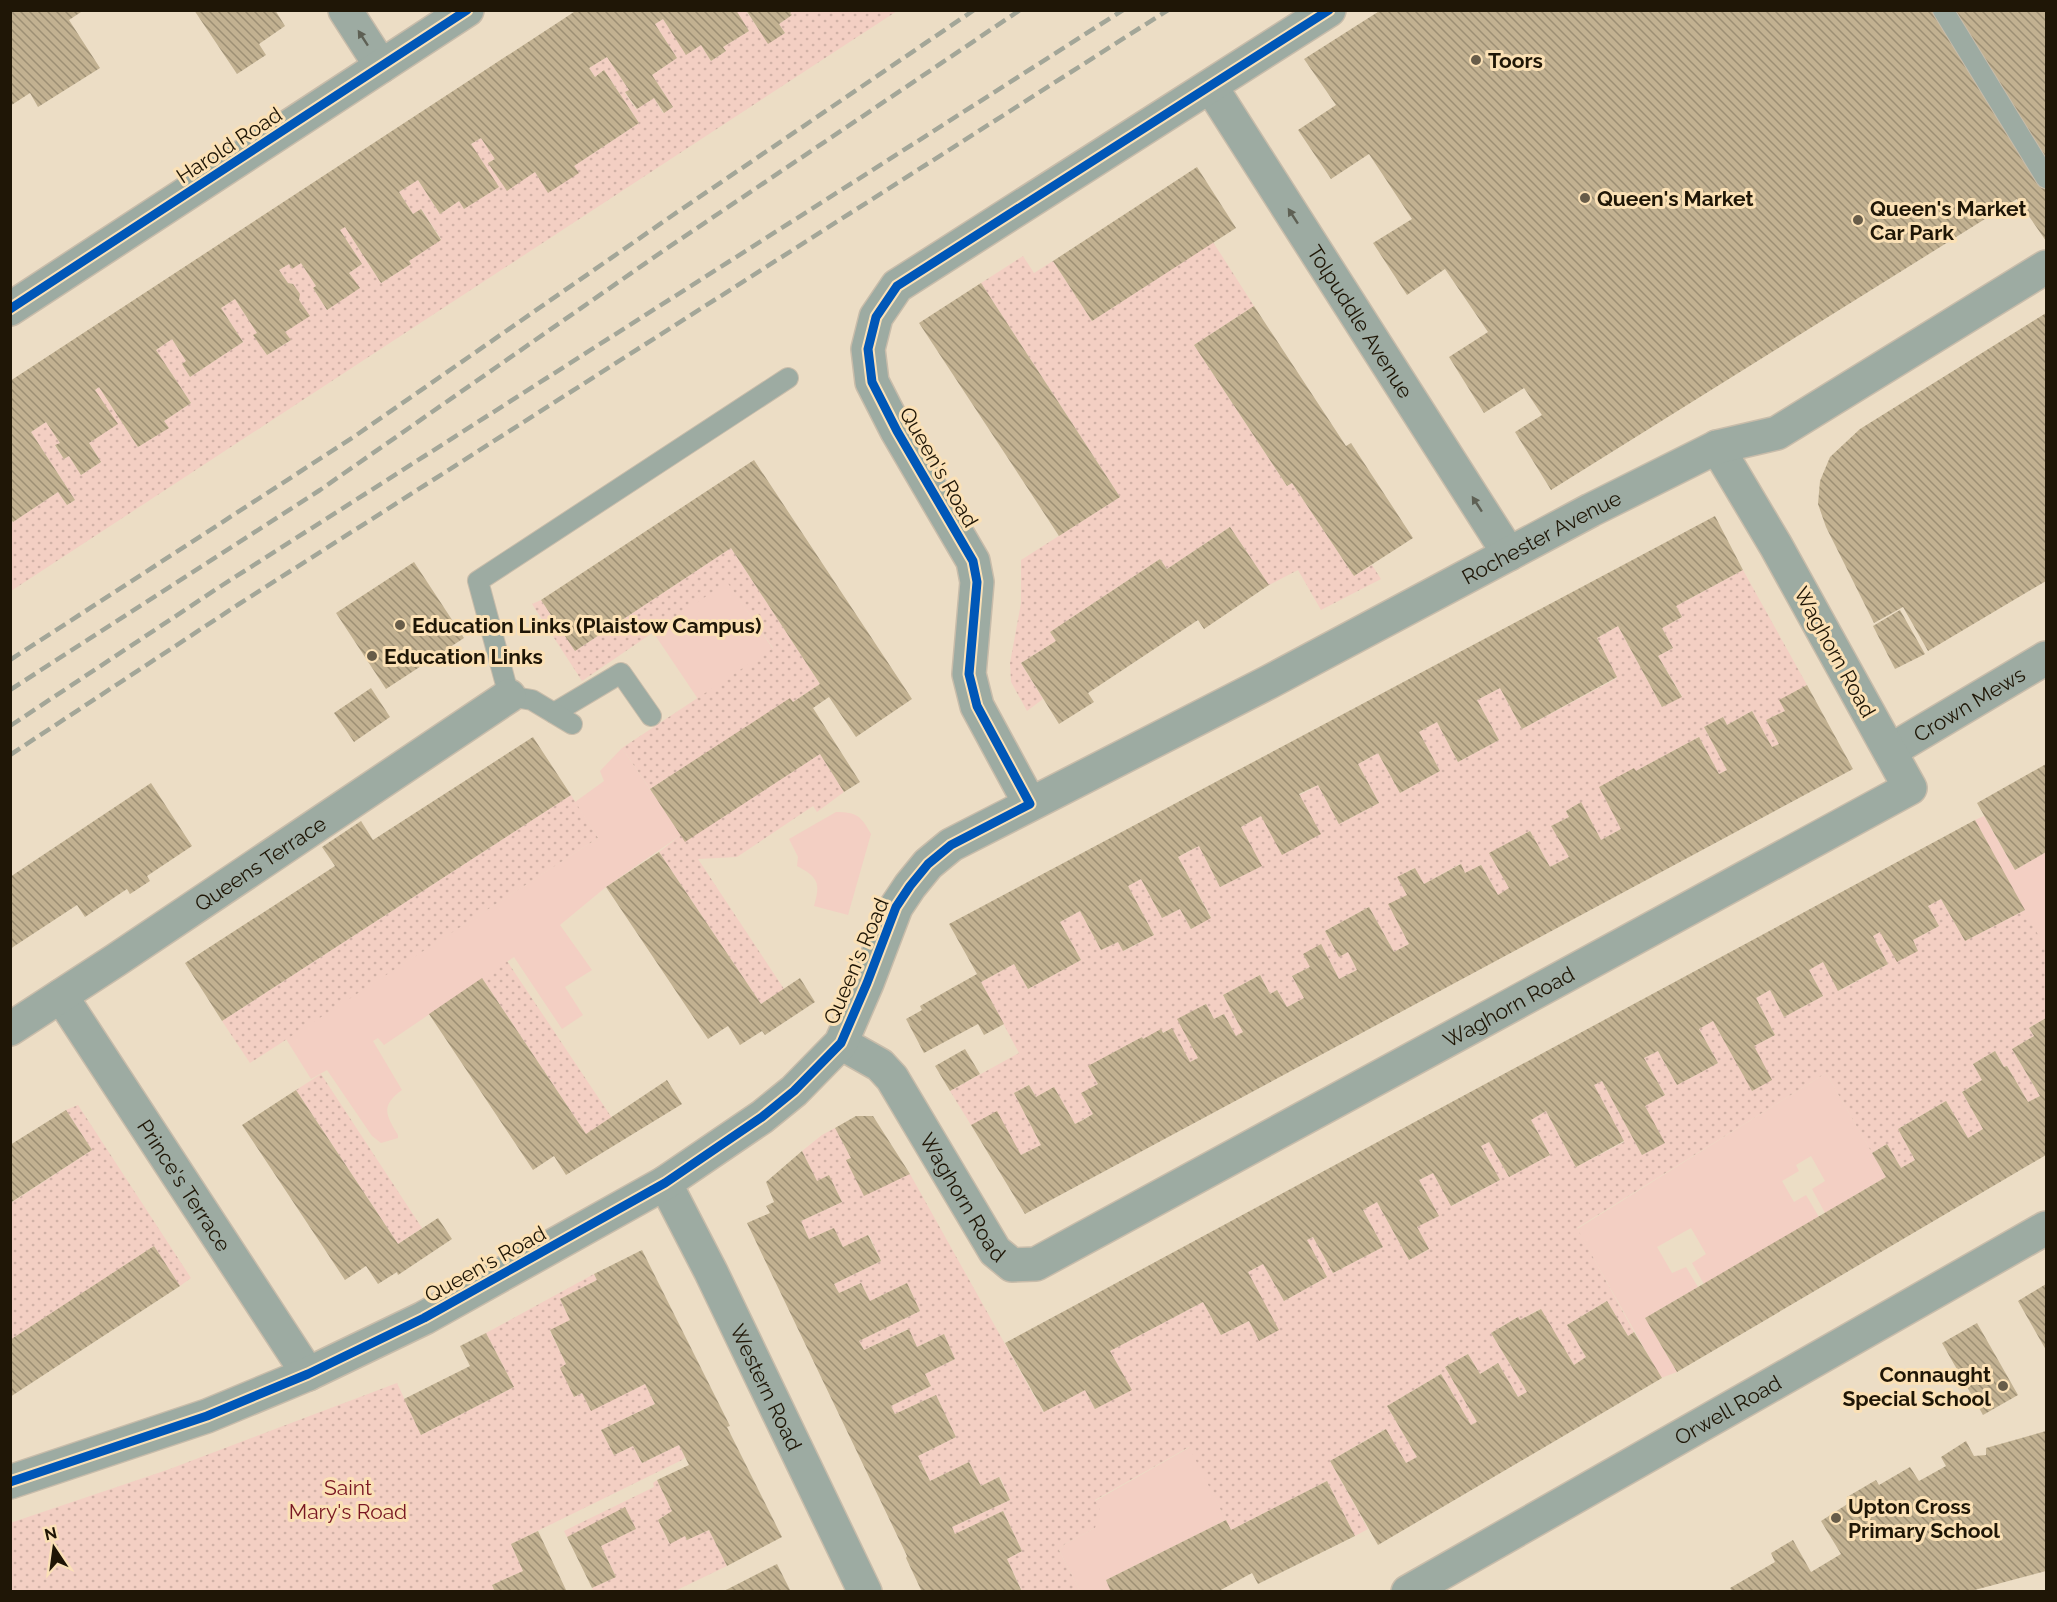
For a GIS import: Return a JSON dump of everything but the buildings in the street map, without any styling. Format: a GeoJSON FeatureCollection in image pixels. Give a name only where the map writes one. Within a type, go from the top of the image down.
{"type":"FeatureCollection","features":[{"type":"Feature","properties":{"kind":"street"},"geometry":{"type":"LineString","coordinates":[[345,10],[381,66]]}},
{"type":"Feature","properties":{"kind":"street","name":"Harold Road"},"geometry":{"type":"LineString","coordinates":[[10,309],[467,10]]}},
{"type":"Feature","properties":{"kind":"street","name":"Queen's Road"},"geometry":{"type":"LineString","coordinates":[[10,1482],[207,1416],[308,1374],[424,1318],[665,1183],[762,1117],[795,1091],[841,1042],[867,983],[896,907],[910,886],[928,864],[951,845],[1030,804],[977,706],[969,674],[977,582],[973,561],[897,431],[872,382],[868,349],[876,317],[897,286],[1329,10]]}},
{"type":"Feature","properties":{"kind":"street","name":"Tolpuddle Avenue"},"geometry":{"type":"LineString","coordinates":[[1211,87],[1509,554]]}},
{"type":"Feature","properties":{"kind":"street","name":"Rochester Avenue"},"geometry":{"type":"LineString","coordinates":[[1030,804],[1717,447],[1777,433],[2046,267]]}},
{"type":"Feature","properties":{"kind":"street","name":"Waghorn Road"},"geometry":{"type":"LineString","coordinates":[[841,1042],[880,1065],[892,1078],[994,1251],[1012,1265],[1036,1264],[1910,788],[1776,546],[1717,447]]}},
{"type":"Feature","properties":{"kind":"street","name":"Crown Mews"},"geometry":{"type":"LineString","coordinates":[[1890,751],[2046,658]]}},
{"type":"Feature","properties":{"kind":"street","name":"Queens Terrace"},"geometry":{"type":"LineString","coordinates":[[10,1029],[509,696]]}},
{"type":"Feature","properties":{"kind":"street","name":"Prince's Terrace"},"geometry":{"type":"LineString","coordinates":[[61,996],[308,1374]]}},
{"type":"Feature","properties":{"kind":"street","name":"Western Road"},"geometry":{"type":"LineString","coordinates":[[665,1183],[711,1272],[865,1592]]}},
{"type":"Feature","properties":{"kind":"street","name":"Orwell Road"},"geometry":{"type":"LineString","coordinates":[[1408,1592],[2046,1228]]}},
{"type":"Feature","properties":{"kind":"lane"},"geometry":{"type":"LineString","coordinates":[[1943,10],[2046,178]]}},
{"type":"Feature","properties":{"kind":"lane"},"geometry":{"type":"LineString","coordinates":[[572,724],[532,700],[509,696],[478,581],[788,378]]}},
{"type":"Feature","properties":{"kind":"lane"},"geometry":{"type":"LineString","coordinates":[[554,713],[621,673],[651,716]]}},
{"type":"Feature","properties":{"kind":"green space"},"geometry":{"type":"Polygon","coordinates":[[[736,11],[746,11],[768,43],[785,33],[779,24],[793,11],[897,11],[11,591],[10,518],[13,522],[58,492],[67,505],[75,500],[31,432],[46,422],[60,443],[55,446],[64,459],[69,456],[81,475],[101,462],[89,443],[117,424],[95,390],[99,387],[138,447],[168,428],[164,421],[191,403],[156,350],[172,339],[186,361],[182,364],[190,377],[243,342],[221,308],[235,299],[257,333],[254,335],[267,355],[290,341],[285,332],[309,316],[293,284],[288,283],[279,270],[289,264],[292,268],[301,263],[316,286],[313,288],[327,310],[359,288],[349,273],[362,264],[340,230],[345,227],[381,283],[411,264],[409,261],[441,239],[422,210],[413,214],[399,192],[418,180],[440,214],[459,201],[464,209],[498,187],[471,144],[481,138],[495,159],[488,163],[507,190],[535,172],[548,192],[578,173],[574,166],[639,123],[604,70],[595,77],[589,68],[607,57],[629,90],[625,93],[636,109],[654,98],[663,113],[673,107],[652,75],[677,58],[655,24],[663,19],[686,54],[701,45],[711,61],[726,51],[723,47],[749,31],[736,11]]]}},
{"type":"Feature","properties":{"kind":"green space"},"geometry":{"type":"Polygon","coordinates":[[[1213,242],[1254,306],[1194,345],[1287,486],[1292,483],[1354,576],[1372,565],[1381,579],[1321,610],[1298,570],[1269,585],[1230,527],[1167,569],[1160,559],[1050,632],[1056,641],[1021,663],[1043,699],[1027,711],[1011,682],[1010,663],[1021,603],[1021,560],[1120,497],[981,283],[1023,256],[1034,273],[1053,261],[1092,321],[1213,242]]]}},
{"type":"Feature","properties":{"kind":"green space"},"geometry":{"type":"Polygon","coordinates":[[[731,548],[820,684],[793,702],[790,699],[650,789],[622,748],[773,648],[727,582],[582,681],[532,604],[541,600],[575,651],[731,548]]]}},
{"type":"Feature","properties":{"kind":"green space"},"geometry":{"type":"Polygon","coordinates":[[[1743,570],[1807,685],[1780,700],[1785,711],[1766,720],[1779,744],[1772,747],[1752,711],[1727,725],[1723,717],[1704,727],[1727,770],[1719,774],[1699,737],[1636,771],[1621,829],[1601,840],[1581,803],[1566,811],[1569,817],[1552,826],[1569,857],[1550,867],[1530,831],[1490,853],[1509,888],[1498,895],[1481,865],[1465,873],[1460,864],[1424,884],[1414,868],[1398,877],[1407,895],[1389,905],[1409,944],[1394,952],[1369,907],[1325,931],[1339,956],[1348,952],[1357,970],[1339,979],[1321,945],[1310,967],[1292,976],[1304,998],[1287,1007],[1277,990],[1270,994],[1260,975],[1223,995],[1243,1032],[1236,1036],[1224,1014],[1214,1019],[1206,1004],[1178,1019],[1198,1058],[1190,1062],[1172,1029],[1143,1039],[1142,1037],[1089,1066],[1098,1084],[1082,1094],[1093,1114],[1075,1124],[1054,1087],[1036,1097],[1029,1085],[1014,1093],[1041,1145],[1021,1155],[971,1125],[950,1091],[1019,1053],[981,982],[1014,964],[1028,989],[1081,960],[1060,922],[1080,911],[1101,950],[1118,942],[1124,951],[1154,935],[1128,886],[1141,879],[1162,918],[1180,909],[1191,929],[1211,917],[1178,857],[1199,846],[1220,887],[1261,866],[1241,827],[1318,785],[1339,824],[1379,803],[1358,764],[1378,753],[1400,793],[1440,771],[1419,732],[1437,722],[1458,762],[1499,740],[1477,700],[1500,688],[1522,729],[1617,678],[1597,638],[1618,626],[1662,707],[1682,696],[1658,656],[1673,648],[1662,628],[1682,617],[1676,606],[1743,570]]]}},
{"type":"Feature","properties":{"kind":"green space"},"geometry":{"type":"Polygon","coordinates":[[[727,581],[773,649],[698,699],[653,632],[727,581]]]}},
{"type":"Feature","properties":{"kind":"green space"},"geometry":{"type":"Polygon","coordinates":[[[622,748],[681,835],[606,887],[560,925],[592,970],[565,987],[583,1015],[562,1029],[514,957],[384,1045],[378,1038],[373,1041],[402,1090],[390,1101],[387,1111],[398,1138],[381,1143],[372,1136],[327,1070],[311,1079],[286,1039],[598,838],[575,802],[604,781],[600,771],[622,748]]]}},
{"type":"Feature","properties":{"kind":"green space"},"geometry":{"type":"Polygon","coordinates":[[[820,754],[844,792],[817,812],[813,806],[737,857],[698,859],[784,989],[761,1004],[659,852],[681,835],[685,841],[820,754]]]}},
{"type":"Feature","properties":{"kind":"green space"},"geometry":{"type":"Polygon","coordinates":[[[571,795],[598,838],[250,1063],[222,1021],[571,795]]]}},
{"type":"Feature","properties":{"kind":"green space"},"geometry":{"type":"Polygon","coordinates":[[[836,812],[858,816],[871,834],[848,915],[814,906],[817,892],[816,882],[810,874],[797,866],[798,857],[789,839],[836,812]]]}},
{"type":"Feature","properties":{"kind":"green space"},"geometry":{"type":"Polygon","coordinates":[[[1984,816],[2015,870],[2046,852],[2046,950],[1975,820],[1984,816]]]}},
{"type":"Feature","properties":{"kind":"green space"},"geometry":{"type":"Polygon","coordinates":[[[1941,899],[1965,941],[2025,910],[2046,950],[2046,1018],[2029,1028],[2034,1036],[2012,1049],[2040,1096],[2028,1102],[2007,1066],[2004,1067],[1995,1051],[1973,1064],[1982,1080],[1962,1092],[1983,1129],[1968,1138],[1946,1101],[1898,1129],[1915,1160],[1901,1168],[1887,1144],[1872,1153],[1826,1073],[1577,1228],[1634,1332],[1628,1336],[1607,1301],[1567,1325],[1586,1357],[1574,1365],[1540,1309],[1520,1320],[1518,1317],[1491,1333],[1527,1392],[1518,1397],[1498,1363],[1480,1374],[1468,1354],[1445,1367],[1477,1422],[1471,1425],[1441,1374],[1387,1406],[1417,1457],[1406,1463],[1385,1429],[1330,1461],[1368,1529],[1355,1536],[1327,1481],[1231,1530],[1189,1447],[1095,1500],[1100,1509],[1095,1528],[1065,1544],[1059,1550],[1080,1591],[1022,1591],[1007,1559],[1022,1551],[1003,1511],[955,1534],[952,1527],[1010,1500],[1000,1477],[981,1486],[969,1462],[930,1481],[918,1456],[956,1437],[936,1395],[895,1414],[891,1406],[931,1386],[925,1374],[955,1359],[944,1334],[917,1347],[908,1329],[864,1350],[859,1341],[920,1311],[907,1283],[870,1301],[861,1283],[839,1293],[834,1284],[881,1261],[869,1235],[843,1247],[834,1228],[809,1239],[801,1221],[842,1202],[829,1176],[817,1181],[802,1151],[835,1128],[851,1158],[846,1160],[910,1174],[1043,1412],[1085,1390],[1095,1409],[1131,1390],[1110,1351],[1203,1302],[1221,1335],[1249,1321],[1259,1340],[1248,1272],[1263,1264],[1284,1301],[1327,1277],[1307,1240],[1313,1237],[1333,1273],[1383,1247],[1363,1210],[1377,1202],[1409,1260],[1428,1250],[1417,1227],[1438,1215],[1419,1180],[1433,1173],[1452,1206],[1500,1180],[1481,1146],[1489,1142],[1509,1177],[1550,1155],[1531,1120],[1546,1111],[1576,1167],[1624,1142],[1594,1085],[1602,1081],[1642,1155],[1664,1143],[1645,1106],[1665,1095],[1644,1058],[1658,1051],[1677,1085],[1718,1063],[1699,1029],[1713,1021],[1752,1090],[1754,1046],[1775,1035],[1756,998],[1770,990],[1784,1017],[1823,996],[1809,970],[1823,962],[1839,991],[1888,964],[1873,936],[1880,932],[1918,951],[1913,940],[1939,926],[1928,906],[1941,899]]]}},
{"type":"Feature","properties":{"kind":"green space"},"geometry":{"type":"Polygon","coordinates":[[[507,961],[612,1118],[586,1134],[482,978],[507,961]]]}},
{"type":"Feature","properties":{"kind":"green space"},"geometry":{"type":"Polygon","coordinates":[[[1826,1073],[1886,1177],[1825,1213],[1812,1189],[1825,1181],[1811,1156],[1796,1165],[1799,1171],[1782,1181],[1794,1202],[1806,1195],[1819,1217],[1704,1284],[1692,1263],[1706,1254],[1691,1228],[1657,1247],[1672,1273],[1686,1267],[1698,1287],[1645,1318],[1677,1372],[1661,1378],[1577,1229],[1826,1073]]]}},
{"type":"Feature","properties":{"kind":"green space"},"geometry":{"type":"Polygon","coordinates":[[[321,1074],[422,1228],[398,1244],[296,1090],[321,1074]]]}},
{"type":"Feature","properties":{"kind":"green space"},"geometry":{"type":"Polygon","coordinates":[[[78,1105],[191,1278],[180,1286],[154,1246],[11,1340],[11,1203],[92,1150],[66,1110],[78,1105]]]}},
{"type":"Feature","properties":{"kind":"green space","name":"Saint Mary's Road"},"geometry":{"type":"Polygon","coordinates":[[[594,1274],[597,1280],[560,1299],[570,1320],[550,1331],[566,1364],[574,1397],[582,1393],[591,1410],[645,1384],[655,1404],[601,1430],[614,1455],[633,1446],[642,1463],[679,1445],[685,1457],[511,1544],[523,1571],[492,1585],[495,1591],[11,1591],[10,1523],[167,1470],[397,1383],[421,1435],[514,1387],[486,1333],[594,1274]]]}},
{"type":"Feature","properties":{"kind":"green space"},"geometry":{"type":"Polygon","coordinates":[[[1190,1447],[1226,1520],[1106,1580],[1111,1591],[1080,1591],[1059,1550],[1065,1544],[1095,1528],[1095,1501],[1190,1447]]]}},
{"type":"Feature","properties":{"kind":"green space"},"geometry":{"type":"Polygon","coordinates":[[[657,1480],[672,1511],[658,1520],[669,1543],[685,1536],[687,1540],[709,1530],[727,1566],[675,1591],[594,1591],[592,1588],[616,1577],[601,1546],[636,1529],[625,1508],[567,1537],[564,1531],[654,1487],[653,1483],[657,1480]]]}},
{"type":"Feature","properties":{"kind":"railway"},"geometry":{"type":"LineString","coordinates":[[10,660],[355,436],[974,10]]}},
{"type":"Feature","properties":{"kind":"railway"},"geometry":{"type":"LineString","coordinates":[[10,690],[320,490],[663,251],[1020,10]]}},
{"type":"Feature","properties":{"kind":"railway"},"geometry":{"type":"LineString","coordinates":[[10,726],[221,586],[1123,10]]}},
{"type":"Feature","properties":{"kind":"railway"},"geometry":{"type":"LineString","coordinates":[[10,755],[239,604],[1168,10]]}},
{"type":"Feature","properties":{"kind":"cycle path"},"geometry":{"type":"LineString","coordinates":[[10,309],[467,10]]}},
{"type":"Feature","properties":{"kind":"cycle path"},"geometry":{"type":"LineString","coordinates":[[10,1482],[207,1416],[308,1374],[424,1318],[665,1183],[762,1117],[794,1091],[841,1043],[896,907],[910,886],[928,864],[951,845],[1030,804],[977,706],[969,674],[977,582],[973,561],[897,431],[872,382],[868,349],[876,317],[897,286],[1329,10]]}},
{"type":"Feature","properties":{"kind":"place","name":"Toors"},"geometry":{"type":"Point","coordinates":[1476,60]}},
{"type":"Feature","properties":{"kind":"place","name":"Queen's Market"},"geometry":{"type":"Point","coordinates":[1585,198]}},
{"type":"Feature","properties":{"kind":"place","name":"Queen's Market Car Park"},"geometry":{"type":"Point","coordinates":[1858,220]}},
{"type":"Feature","properties":{"kind":"place","name":"Education Links (Plaistow Campus)"},"geometry":{"type":"Point","coordinates":[400,625]}},
{"type":"Feature","properties":{"kind":"place","name":"Education Links"},"geometry":{"type":"Point","coordinates":[372,656]}},
{"type":"Feature","properties":{"kind":"place","name":"Connaught Special School"},"geometry":{"type":"Point","coordinates":[2003,1386]}},
{"type":"Feature","properties":{"kind":"place","name":"Upton Cross Primary School"},"geometry":{"type":"Point","coordinates":[1836,1518]}}]}
